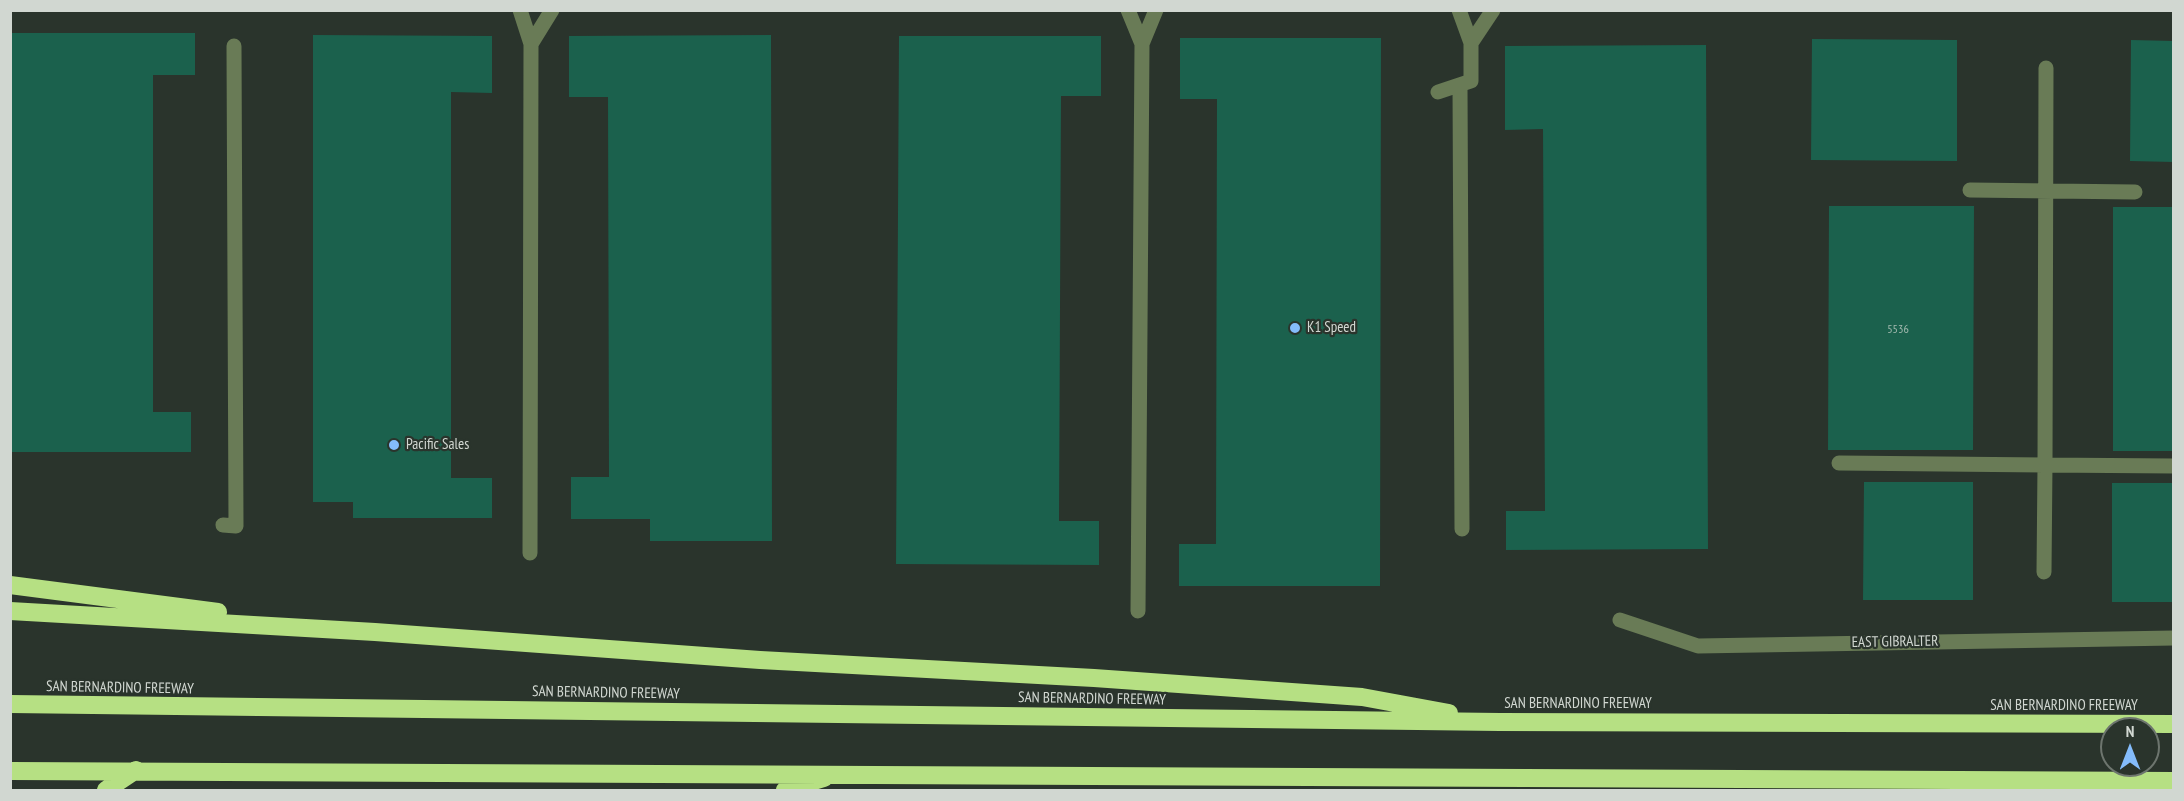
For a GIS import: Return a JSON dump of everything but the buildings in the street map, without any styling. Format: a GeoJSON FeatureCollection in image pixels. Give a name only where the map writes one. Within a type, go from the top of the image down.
{"type":"FeatureCollection","features":[{"type":"Feature","properties":{"kind":"highway"},"geometry":{"type":"LineString","coordinates":[[10,585],[375,632]]}},
{"type":"Feature","properties":{"kind":"highway"},"geometry":{"type":"LineString","coordinates":[[10,611],[375,632],[760,660],[1094,678],[1362,697],[1500,722]]}},
{"type":"Feature","properties":{"kind":"highway","name":"SAN BERNARDINO FREEWAY"},"geometry":{"type":"LineString","coordinates":[[10,705],[1500,722],[2174,724]]}},
{"type":"Feature","properties":{"kind":"highway"},"geometry":{"type":"LineString","coordinates":[[106,790],[136,770]]}},
{"type":"Feature","properties":{"kind":"highway"},"geometry":{"type":"LineString","coordinates":[[10,771],[839,773],[2174,782]]}},
{"type":"Feature","properties":{"kind":"highway"},"geometry":{"type":"LineString","coordinates":[[785,790],[839,773]]}},
{"type":"Feature","properties":{"kind":"street"},"geometry":{"type":"LineString","coordinates":[[520,10],[531,44],[530,553]]}},
{"type":"Feature","properties":{"kind":"street"},"geometry":{"type":"LineString","coordinates":[[531,44],[552,10]]}},
{"type":"Feature","properties":{"kind":"street"},"geometry":{"type":"LineString","coordinates":[[1128,10],[1142,44]]}},
{"type":"Feature","properties":{"kind":"street"},"geometry":{"type":"LineString","coordinates":[[1138,611],[1142,44],[1156,10]]}},
{"type":"Feature","properties":{"kind":"street"},"geometry":{"type":"LineString","coordinates":[[1438,92],[1471,81],[1471,43],[1459,10]]}},
{"type":"Feature","properties":{"kind":"street"},"geometry":{"type":"LineString","coordinates":[[1471,43],[1493,10]]}},
{"type":"Feature","properties":{"kind":"street"},"geometry":{"type":"LineString","coordinates":[[223,525],[237,526],[234,46]]}},
{"type":"Feature","properties":{"kind":"street"},"geometry":{"type":"LineString","coordinates":[[2044,572],[2046,68]]}},
{"type":"Feature","properties":{"kind":"street"},"geometry":{"type":"LineString","coordinates":[[1460,85],[1462,529]]}},
{"type":"Feature","properties":{"kind":"street"},"geometry":{"type":"LineString","coordinates":[[1970,190],[2135,192]]}},
{"type":"Feature","properties":{"kind":"street"},"geometry":{"type":"LineString","coordinates":[[1839,463],[2174,466]]}},
{"type":"Feature","properties":{"kind":"street","name":"EAST GIBRALTER"},"geometry":{"type":"LineString","coordinates":[[1620,620],[1698,646],[2174,638]]}},
{"type":"Feature","properties":{"kind":"place","name":"K1 Speed"},"geometry":{"type":"Point","coordinates":[1295,328]}},
{"type":"Feature","properties":{"kind":"place","name":"Pacific Sales"},"geometry":{"type":"Point","coordinates":[394,445]}}]}
